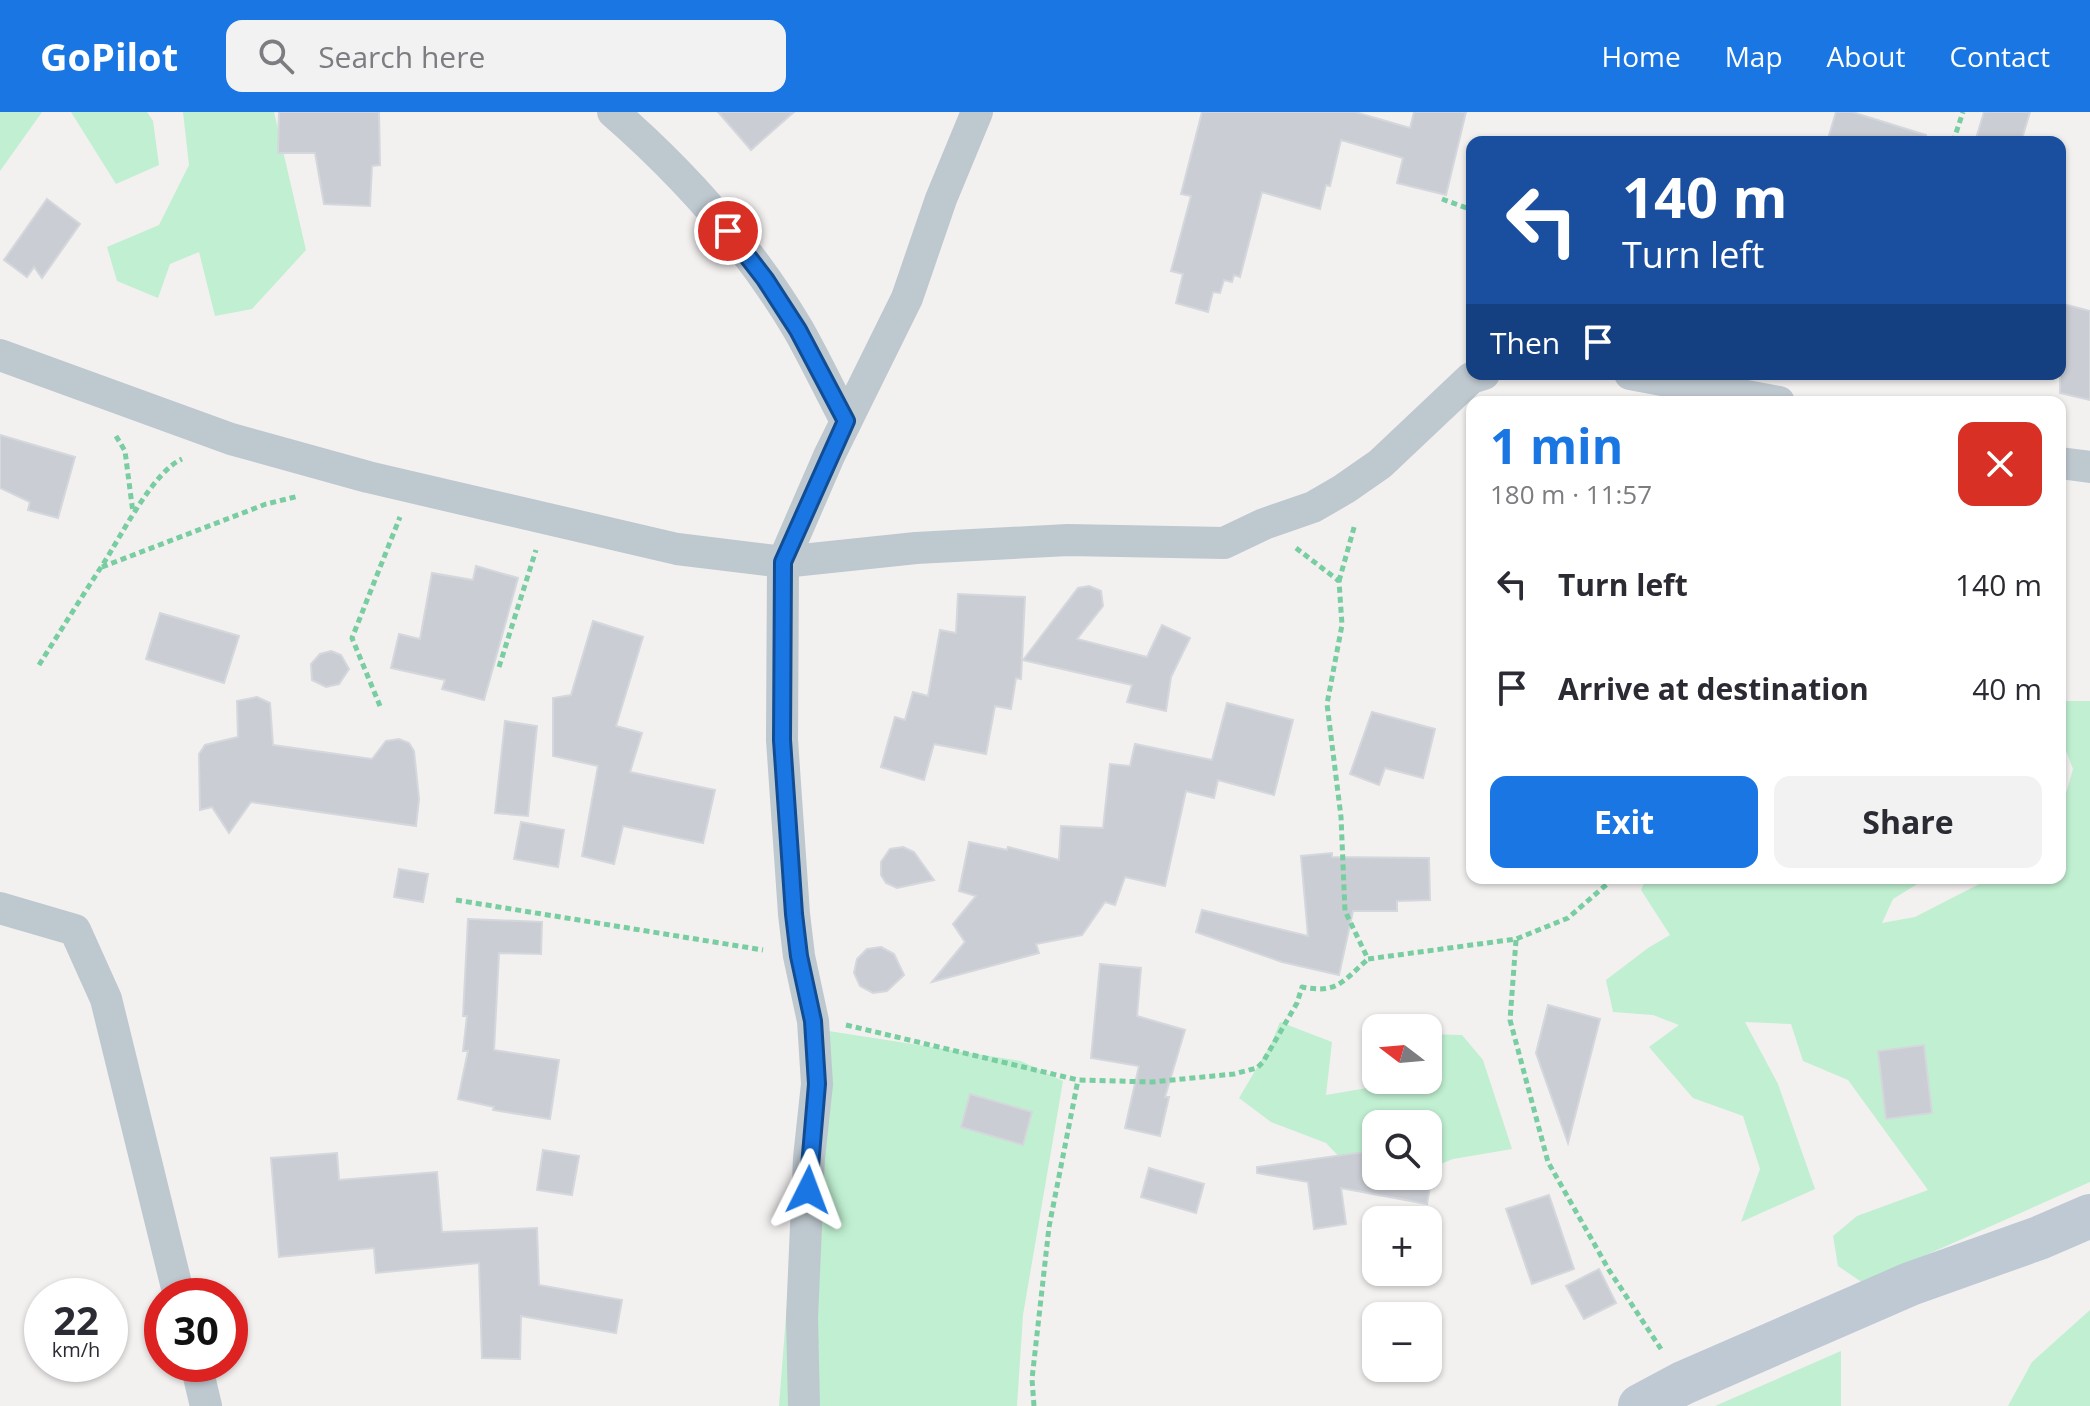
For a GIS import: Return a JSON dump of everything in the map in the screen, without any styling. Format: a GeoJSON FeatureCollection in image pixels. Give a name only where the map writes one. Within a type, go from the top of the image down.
{"type":"FeatureCollection","features":[{"type":"Feature","properties":{"kind":"street"},"geometry":{"type":"LineString","coordinates":[[613,112],[647,142],[709,208],[765,279],[798,330],[846,421]]}},
{"type":"Feature","properties":{"kind":"street"},"geometry":{"type":"LineString","coordinates":[[804,1406],[804,1270],[809,1158],[817,1084],[813,1021],[799,956],[782,740],[783,562],[846,421],[907,298],[941,199],[977,112]]}},
{"type":"Feature","properties":{"kind":"street"},"geometry":{"type":"LineString","coordinates":[[0,355],[231,439],[411,488],[677,549],[783,562],[916,548],[1068,540],[1224,543],[1264,524],[1313,507],[1356,480],[1380,464],[1469,380]]}},
{"type":"Feature","properties":{"kind":"street"},"geometry":{"type":"LineString","coordinates":[[1662,380],[1747,396]]}},
{"type":"Feature","properties":{"kind":"street"},"geometry":{"type":"LineString","coordinates":[[2066,464],[2090,467]]}},
{"type":"Feature","properties":{"kind":"street"},"geometry":{"type":"LineString","coordinates":[[0,908],[75,930],[106,999],[175,1278]]}},
{"type":"Feature","properties":{"kind":"street"},"geometry":{"type":"LineString","coordinates":[[1640,1406],[1683,1383],[1910,1284],[2039,1238],[2090,1216]]}},
{"type":"Feature","properties":{"kind":"street"},"geometry":{"type":"LineString","coordinates":[[200,1382],[206,1406]]}},
{"type":"Feature","properties":{"kind":"path"},"geometry":{"type":"LineString","coordinates":[[1955,136],[1963,112]]}},
{"type":"Feature","properties":{"kind":"path"},"geometry":{"type":"LineString","coordinates":[[1442,199],[1466,208]]}},
{"type":"Feature","properties":{"kind":"path"},"geometry":{"type":"LineString","coordinates":[[86,387],[125,451],[133,513]]}},
{"type":"Feature","properties":{"kind":"path"},"geometry":{"type":"LineString","coordinates":[[39,665],[133,513],[177,461],[231,439]]}},
{"type":"Feature","properties":{"kind":"path"},"geometry":{"type":"LineString","coordinates":[[380,706],[352,638],[411,488]]}},
{"type":"Feature","properties":{"kind":"path"},"geometry":{"type":"LineString","coordinates":[[101,567],[266,504],[310,493]]}},
{"type":"Feature","properties":{"kind":"path"},"geometry":{"type":"LineString","coordinates":[[499,667],[546,518]]}},
{"type":"Feature","properties":{"kind":"path"},"geometry":{"type":"LineString","coordinates":[[1264,524],[1339,581],[1342,625],[1327,704],[1341,817],[1345,911],[1368,959]]}},
{"type":"Feature","properties":{"kind":"path"},"geometry":{"type":"LineString","coordinates":[[813,1021],[853,1026],[1078,1080],[1152,1082],[1234,1074],[1257,1068],[1267,1056],[1297,1003],[1302,987],[1315,990],[1336,988],[1368,959],[1516,939],[1568,918],[1607,884]]}},
{"type":"Feature","properties":{"kind":"path"},"geometry":{"type":"LineString","coordinates":[[456,900],[799,956]]}},
{"type":"Feature","properties":{"kind":"path"},"geometry":{"type":"LineString","coordinates":[[1516,939],[1510,1020],[1548,1162],[1609,1270],[1683,1383]]}},
{"type":"Feature","properties":{"kind":"path"},"geometry":{"type":"LineString","coordinates":[[1034,1406],[1032,1379],[1049,1227],[1078,1080]]}},
{"type":"Feature","properties":{"kind":"green space"},"geometry":{"type":"Polygon","coordinates":[[[0,112],[42,112],[0,171],[0,112]]]}},
{"type":"Feature","properties":{"kind":"green space"},"geometry":{"type":"Polygon","coordinates":[[[71,112],[147,112],[153,121],[159,165],[116,184],[71,112]]]}},
{"type":"Feature","properties":{"kind":"green space"},"geometry":{"type":"Polygon","coordinates":[[[183,112],[274,112],[306,250],[252,309],[215,316],[199,252],[170,264],[158,298],[117,281],[107,247],[159,225],[189,165],[183,112]]]}},
{"type":"Feature","properties":{"kind":"green space"},"geometry":{"type":"Polygon","coordinates":[[[2066,701],[2090,701],[2090,1182],[1863,1283],[1838,1266],[1833,1236],[1857,1216],[1928,1190],[1848,1080],[1803,1061],[1791,1024],[1745,1022],[1778,1084],[1815,1189],[1741,1222],[1760,1169],[1743,1116],[1693,1098],[1649,1047],[1679,1025],[1653,1015],[1613,1012],[1606,980],[1670,935],[1641,890],[1644,884],[1917,884],[1893,899],[1882,923],[1915,917],[1979,884],[2066,884],[2066,794],[2073,769],[2066,751],[2066,701]]]}},
{"type":"Feature","properties":{"kind":"green space"},"geometry":{"type":"Polygon","coordinates":[[[1280,1022],[1332,1042],[1326,1095],[1362,1089],[1362,1094],[1442,1094],[1442,1034],[1462,1035],[1483,1060],[1512,1149],[1442,1163],[1442,1110],[1362,1110],[1362,1181],[1326,1143],[1271,1122],[1239,1098],[1271,1044],[1280,1022]]]}},
{"type":"Feature","properties":{"kind":"green space"},"geometry":{"type":"Polygon","coordinates":[[[822,1030],[1021,1061],[1063,1081],[1023,1315],[1017,1406],[779,1406],[799,1148],[822,1030]]]}},
{"type":"Feature","properties":{"kind":"green space"},"geometry":{"type":"Polygon","coordinates":[[[2090,1310],[2090,1406],[2008,1406],[2032,1362],[2090,1310]]]}},
{"type":"Feature","properties":{"kind":"green space"},"geometry":{"type":"Polygon","coordinates":[[[1841,1351],[1841,1406],[1715,1406],[1841,1351]]]}},
{"type":"Feature","properties":{"kind":"building"},"geometry":{"type":"Polygon","coordinates":[[[279,112],[379,112],[380,165],[372,166],[370,206],[324,204],[315,153],[278,153],[279,112]]]}},
{"type":"Feature","properties":{"kind":"building"},"geometry":{"type":"Polygon","coordinates":[[[718,112],[794,112],[751,150],[718,112]]]}},
{"type":"Feature","properties":{"kind":"building"},"geometry":{"type":"Polygon","coordinates":[[[1202,112],[1355,112],[1410,128],[1414,112],[1466,112],[1446,195],[1397,183],[1403,158],[1341,140],[1330,186],[1326,185],[1320,209],[1262,192],[1240,277],[1234,275],[1232,282],[1224,280],[1220,293],[1213,292],[1208,312],[1176,303],[1183,274],[1171,271],[1191,196],[1181,194],[1202,112]]]}},
{"type":"Feature","properties":{"kind":"building"},"geometry":{"type":"Polygon","coordinates":[[[1836,112],[1852,112],[1926,135],[1926,136],[1829,136],[1836,112]]]}},
{"type":"Feature","properties":{"kind":"building"},"geometry":{"type":"Polygon","coordinates":[[[1984,112],[2030,112],[2023,136],[1977,136],[1984,112]]]}},
{"type":"Feature","properties":{"kind":"building"},"geometry":{"type":"Polygon","coordinates":[[[47,199],[80,224],[42,278],[34,267],[27,277],[4,260],[47,199]]]}},
{"type":"Feature","properties":{"kind":"building"},"geometry":{"type":"Polygon","coordinates":[[[2066,305],[2090,311],[2090,400],[2060,393],[2060,380],[2066,380],[2066,305]]]}},
{"type":"Feature","properties":{"kind":"building"},"geometry":{"type":"Polygon","coordinates":[[[0,435],[75,457],[58,518],[28,510],[30,502],[0,488],[0,435]]]}},
{"type":"Feature","properties":{"kind":"building"},"geometry":{"type":"Polygon","coordinates":[[[476,566],[518,578],[484,700],[442,689],[445,680],[391,668],[399,634],[420,639],[432,573],[473,580],[476,566]]]}},
{"type":"Feature","properties":{"kind":"building"},"geometry":{"type":"Polygon","coordinates":[[[1089,586],[1101,591],[1103,606],[1077,639],[1147,657],[1162,625],[1190,638],[1171,677],[1166,711],[1127,702],[1132,685],[1023,660],[1078,588],[1089,586]]]}},
{"type":"Feature","properties":{"kind":"building"},"geometry":{"type":"Polygon","coordinates":[[[958,594],[1025,597],[1021,679],[1016,678],[1011,709],[995,706],[986,754],[934,744],[924,780],[881,767],[895,717],[905,720],[913,692],[928,696],[940,630],[956,633],[958,594]]]}},
{"type":"Feature","properties":{"kind":"building"},"geometry":{"type":"Polygon","coordinates":[[[160,613],[239,636],[224,683],[146,659],[160,613]]]}},
{"type":"Feature","properties":{"kind":"building"},"geometry":{"type":"Polygon","coordinates":[[[593,621],[643,637],[616,726],[642,733],[630,772],[715,790],[703,843],[623,826],[614,864],[582,856],[598,766],[553,756],[553,698],[571,695],[593,621]]]}},
{"type":"Feature","properties":{"kind":"building"},"geometry":{"type":"Polygon","coordinates":[[[331,651],[341,655],[349,669],[339,684],[326,687],[312,680],[311,664],[320,654],[331,651]]]}},
{"type":"Feature","properties":{"kind":"building"},"geometry":{"type":"Polygon","coordinates":[[[257,697],[270,703],[273,745],[372,759],[386,741],[399,739],[409,743],[414,751],[419,799],[416,826],[251,802],[229,833],[212,807],[200,810],[199,754],[205,745],[238,737],[237,701],[257,697]]]}},
{"type":"Feature","properties":{"kind":"building"},"geometry":{"type":"Polygon","coordinates":[[[1227,703],[1293,720],[1274,795],[1218,780],[1214,798],[1186,791],[1165,886],[1125,877],[1115,905],[1105,902],[1082,935],[1036,944],[1039,953],[932,982],[965,942],[953,924],[976,896],[959,891],[969,842],[1007,850],[1008,847],[1059,860],[1061,826],[1103,828],[1110,764],[1130,766],[1135,744],[1212,760],[1227,703]]]}},
{"type":"Feature","properties":{"kind":"building"},"geometry":{"type":"Polygon","coordinates":[[[1372,712],[1435,729],[1423,778],[1385,768],[1379,785],[1350,774],[1372,712]]]}},
{"type":"Feature","properties":{"kind":"building"},"geometry":{"type":"Polygon","coordinates":[[[505,721],[537,726],[528,816],[495,813],[505,721]]]}},
{"type":"Feature","properties":{"kind":"building"},"geometry":{"type":"Polygon","coordinates":[[[521,822],[564,830],[558,867],[514,859],[521,822]]]}},
{"type":"Feature","properties":{"kind":"building"},"geometry":{"type":"Polygon","coordinates":[[[903,847],[914,852],[934,880],[897,888],[886,883],[881,875],[881,862],[890,849],[903,847]]]}},
{"type":"Feature","properties":{"kind":"building"},"geometry":{"type":"Polygon","coordinates":[[[1332,853],[1332,857],[1429,858],[1430,900],[1397,901],[1397,911],[1353,911],[1339,975],[1282,962],[1196,932],[1202,910],[1308,936],[1301,856],[1332,853]]]}},
{"type":"Feature","properties":{"kind":"building"},"geometry":{"type":"Polygon","coordinates":[[[399,869],[428,874],[423,902],[394,897],[399,869]]]}},
{"type":"Feature","properties":{"kind":"building"},"geometry":{"type":"Polygon","coordinates":[[[468,919],[542,922],[541,954],[499,953],[494,1050],[559,1060],[550,1119],[493,1110],[494,1107],[458,1099],[468,1051],[463,1051],[467,1016],[463,1016],[468,919]]]}},
{"type":"Feature","properties":{"kind":"building"},"geometry":{"type":"Polygon","coordinates":[[[881,947],[894,954],[904,975],[887,991],[873,993],[860,986],[854,973],[857,959],[867,949],[881,947]]]}},
{"type":"Feature","properties":{"kind":"building"},"geometry":{"type":"Polygon","coordinates":[[[1100,964],[1141,968],[1137,1016],[1185,1030],[1165,1097],[1169,1097],[1160,1136],[1125,1128],[1139,1066],[1091,1058],[1100,964]]]}},
{"type":"Feature","properties":{"kind":"building"},"geometry":{"type":"Polygon","coordinates":[[[1548,1005],[1600,1019],[1568,1143],[1536,1053],[1548,1005]]]}},
{"type":"Feature","properties":{"kind":"building"},"geometry":{"type":"Polygon","coordinates":[[[1924,1045],[1932,1113],[1886,1119],[1878,1051],[1924,1045]]]}},
{"type":"Feature","properties":{"kind":"building"},"geometry":{"type":"Polygon","coordinates":[[[970,1094],[1032,1112],[1023,1145],[961,1127],[970,1094]]]}},
{"type":"Feature","properties":{"kind":"building"},"geometry":{"type":"Polygon","coordinates":[[[543,1150],[579,1156],[572,1195],[537,1190],[543,1150]]]}},
{"type":"Feature","properties":{"kind":"building"},"geometry":{"type":"Polygon","coordinates":[[[1362,1152],[1362,1190],[1429,1190],[1427,1204],[1341,1188],[1346,1224],[1314,1229],[1308,1182],[1257,1173],[1257,1167],[1362,1152]]]}},
{"type":"Feature","properties":{"kind":"building"},"geometry":{"type":"Polygon","coordinates":[[[337,1153],[339,1180],[437,1172],[442,1232],[537,1228],[539,1285],[622,1300],[616,1333],[521,1316],[520,1359],[482,1358],[479,1263],[376,1273],[374,1248],[279,1257],[271,1158],[337,1153]]]}},
{"type":"Feature","properties":{"kind":"building"},"geometry":{"type":"Polygon","coordinates":[[[1149,1168],[1204,1184],[1196,1213],[1141,1197],[1149,1168]]]}},
{"type":"Feature","properties":{"kind":"building"},"geometry":{"type":"Polygon","coordinates":[[[1549,1195],[1574,1269],[1532,1284],[1506,1209],[1549,1195]]]}},
{"type":"Feature","properties":{"kind":"building"},"geometry":{"type":"Polygon","coordinates":[[[1599,1269],[1616,1303],[1584,1319],[1566,1286],[1599,1269]]]}},
{"type":"Feature","properties":{"kind":"route"},"geometry":{"type":"LineString","coordinates":[[728,231],[765,279],[798,330],[846,421],[783,562],[782,740],[794,914],[799,956],[813,1021],[817,1084],[808,1190]]}}]}
